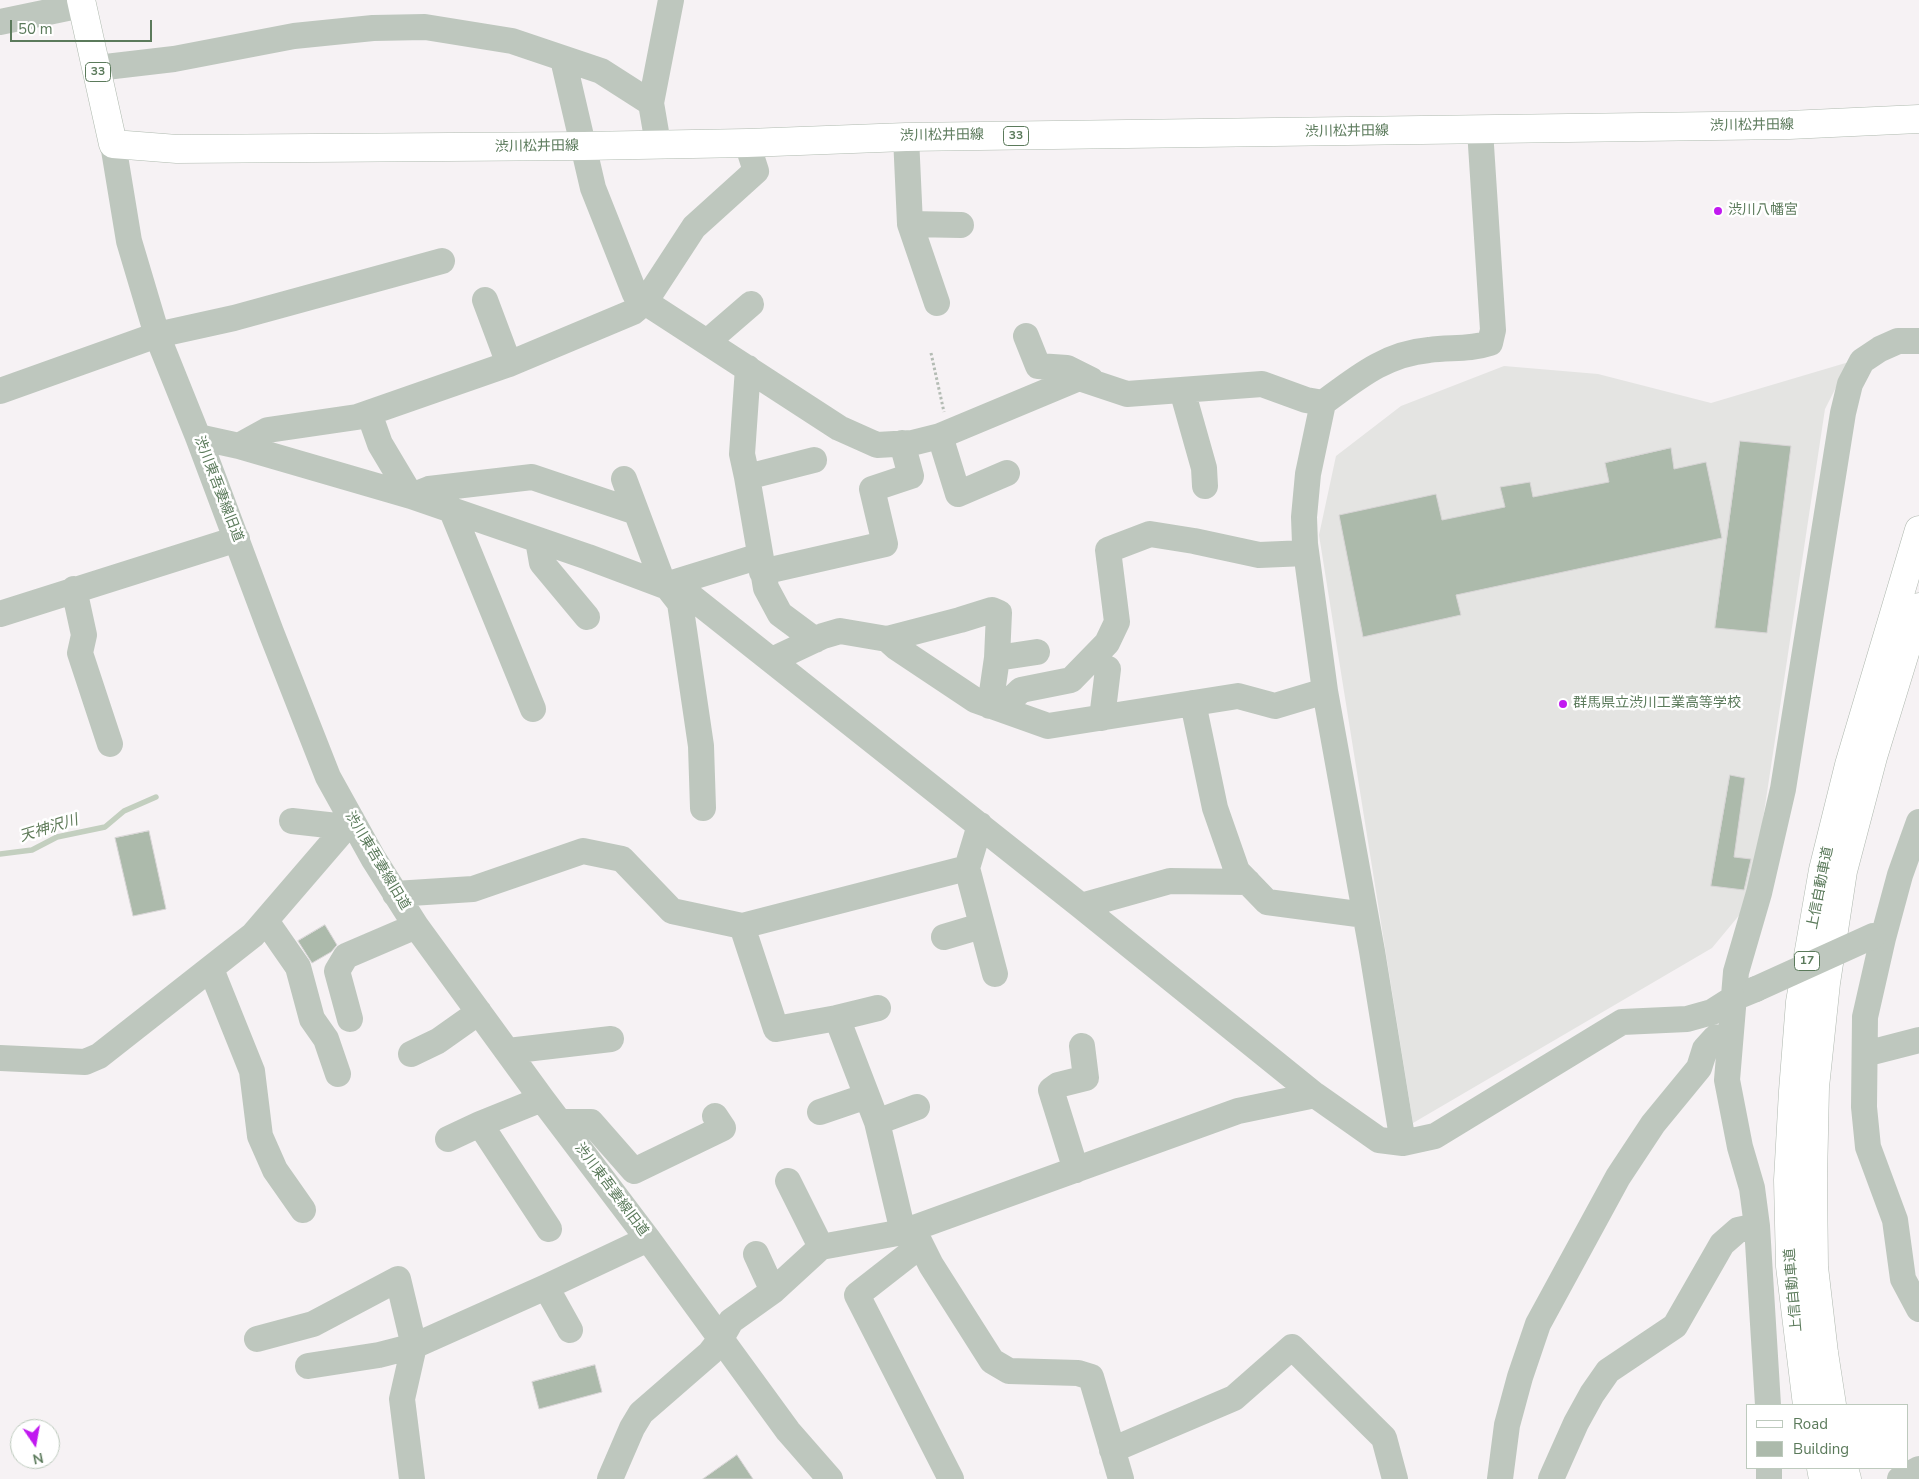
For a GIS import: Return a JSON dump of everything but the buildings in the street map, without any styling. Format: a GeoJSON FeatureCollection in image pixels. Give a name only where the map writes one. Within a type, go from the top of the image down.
{"type":"FeatureCollection","features":[{"type":"Feature","properties":{"kind":"main road","name":"33"},"geometry":{"type":"LineString","coordinates":[[82,2],[113,144]]}},
{"type":"Feature","properties":{"kind":"main road","name":"渋川松井田線"},"geometry":{"type":"LineString","coordinates":[[113,144],[177,149],[584,146],[747,143],[906,137],[1790,125],[1919,119]]}},
{"type":"Feature","properties":{"kind":"main road","name":"上信自動車道"},"geometry":{"type":"LineString","coordinates":[[1807,1404],[1790,1266],[1788,1180],[1792,1091],[1800,1002],[1823,870],[1849,764],[1919,530]]}},
{"type":"Feature","properties":{"kind":"main road","name":"上信自動車道"},"geometry":{"type":"LineString","coordinates":[[1832,1404],[1814,1267],[1816,1087],[1826,983],[1843,871],[1872,758],[1919,607]]}},
{"type":"Feature","properties":{"kind":"street"},"geometry":{"type":"LineString","coordinates":[[658,144],[651,103],[670,0]]}},
{"type":"Feature","properties":{"kind":"street"},"geometry":{"type":"LineString","coordinates":[[0,22],[82,2]]}},
{"type":"Feature","properties":{"kind":"street"},"geometry":{"type":"LineString","coordinates":[[97,68],[174,59],[294,36],[373,28],[425,27],[512,41],[563,58],[601,71],[651,103]]}},
{"type":"Feature","properties":{"kind":"street"},"geometry":{"type":"LineString","coordinates":[[563,58],[593,188],[635,294],[839,428],[877,445],[912,443],[944,434],[1079,378],[1127,394],[1262,384],[1306,400],[1323,403]]}},
{"type":"Feature","properties":{"kind":"street"},"geometry":{"type":"LineString","coordinates":[[1403,1143],[1325,691],[1306,554],[1304,516],[1308,474],[1323,403],[1368,370],[1388,359],[1428,350],[1474,348],[1490,343],[1493,330],[1480,130]]}},
{"type":"Feature","properties":{"kind":"street"},"geometry":{"type":"LineString","coordinates":[[906,137],[910,224],[937,303]]}},
{"type":"Feature","properties":{"kind":"street"},"geometry":{"type":"LineString","coordinates":[[239,446],[268,430],[357,417],[369,413],[509,364],[633,312],[645,302],[694,227],[756,171],[747,143]]}},
{"type":"Feature","properties":{"kind":"street","name":"渋川東吾妻線旧道"},"geometry":{"type":"LineString","coordinates":[[113,144],[128,241],[157,335],[328,777],[395,894],[416,926],[788,1431],[830,1479]]}},
{"type":"Feature","properties":{"kind":"street"},"geometry":{"type":"LineString","coordinates":[[910,224],[961,225]]}},
{"type":"Feature","properties":{"kind":"street"},"geometry":{"type":"LineString","coordinates":[[0,391],[157,335],[234,318],[442,261]]}},
{"type":"Feature","properties":{"kind":"street"},"geometry":{"type":"LineString","coordinates":[[485,300],[509,364]]}},
{"type":"Feature","properties":{"kind":"street"},"geometry":{"type":"LineString","coordinates":[[707,342],[751,304]]}},
{"type":"Feature","properties":{"kind":"street"},"geometry":{"type":"LineString","coordinates":[[1026,336],[1038,366],[1067,368],[1101,385]]}},
{"type":"Feature","properties":{"kind":"street"},"geometry":{"type":"LineString","coordinates":[[1768,1404],[1757,1226],[1752,1188],[1740,1147],[1727,1080],[1730,1036],[1745,994],[1736,972],[1760,894],[1783,789],[1843,413],[1850,384],[1862,361],[1880,349],[1898,341],[1919,341]]}},
{"type":"Feature","properties":{"kind":"street"},"geometry":{"type":"LineString","coordinates":[[748,368],[742,454],[766,588],[780,614],[815,640]]}},
{"type":"Feature","properties":{"kind":"street"},"geometry":{"type":"LineString","coordinates":[[1182,390],[1204,468],[1204,486]]}},
{"type":"Feature","properties":{"kind":"street"},"geometry":{"type":"LineString","coordinates":[[369,413],[380,444],[411,496]]}},
{"type":"Feature","properties":{"kind":"street"},"geometry":{"type":"LineString","coordinates":[[944,434],[958,494],[1007,473]]}},
{"type":"Feature","properties":{"kind":"street"},"geometry":{"type":"LineString","coordinates":[[198,437],[239,446],[411,496],[688,594],[980,825],[1315,1095],[1379,1140],[1403,1143],[1434,1136],[1622,1022],[1686,1019],[1712,1012],[1745,994],[1878,937]]}},
{"type":"Feature","properties":{"kind":"street"},"geometry":{"type":"LineString","coordinates":[[666,585],[761,564],[885,544],[872,489],[911,476],[902,443]]}},
{"type":"Feature","properties":{"kind":"street"},"geometry":{"type":"LineString","coordinates":[[747,477],[814,460]]}},
{"type":"Feature","properties":{"kind":"street"},"geometry":{"type":"LineString","coordinates":[[411,496],[428,489],[532,477],[636,512]]}},
{"type":"Feature","properties":{"kind":"street"},"geometry":{"type":"LineString","coordinates":[[624,479],[666,585],[680,603],[702,746],[703,808]]}},
{"type":"Feature","properties":{"kind":"street"},"geometry":{"type":"LineString","coordinates":[[452,511],[533,709]]}},
{"type":"Feature","properties":{"kind":"street"},"geometry":{"type":"LineString","coordinates":[[996,707],[1021,690],[1071,680],[1107,643],[1117,622],[1108,550],[1150,534],[1259,555],[1306,554]]}},
{"type":"Feature","properties":{"kind":"street"},"geometry":{"type":"LineString","coordinates":[[0,614],[74,589],[237,539]]}},
{"type":"Feature","properties":{"kind":"street"},"geometry":{"type":"LineString","coordinates":[[538,540],[542,563],[587,617]]}},
{"type":"Feature","properties":{"kind":"street"},"geometry":{"type":"LineString","coordinates":[[74,589],[84,635],[80,653],[110,744]]}},
{"type":"Feature","properties":{"kind":"street"},"geometry":{"type":"LineString","coordinates":[[772,660],[815,640],[840,631],[887,639],[992,610],[999,613],[996,658],[996,707]]}},
{"type":"Feature","properties":{"kind":"street"},"geometry":{"type":"LineString","coordinates":[[887,639],[897,648],[975,700],[1048,726],[1238,696],[1275,706],[1325,691]]}},
{"type":"Feature","properties":{"kind":"street"},"geometry":{"type":"LineString","coordinates":[[996,658],[1037,652]]}},
{"type":"Feature","properties":{"kind":"street"},"geometry":{"type":"LineString","coordinates":[[1102,718],[1108,669]]}},
{"type":"Feature","properties":{"kind":"street"},"geometry":{"type":"LineString","coordinates":[[1193,703],[1215,808],[1236,871],[1267,902],[1365,915]]}},
{"type":"Feature","properties":{"kind":"street"},"geometry":{"type":"LineString","coordinates":[[292,821],[337,826],[352,820]]}},
{"type":"Feature","properties":{"kind":"street"},"geometry":{"type":"LineString","coordinates":[[0,1058],[85,1062],[99,1056],[253,935],[352,820]]}},
{"type":"Feature","properties":{"kind":"street"},"geometry":{"type":"LineString","coordinates":[[1919,822],[1878,937],[1865,1017],[1864,1107],[1868,1147],[1895,1220],[1903,1279],[1919,1309]]}},
{"type":"Feature","properties":{"kind":"street"},"geometry":{"type":"LineString","coordinates":[[980,825],[967,868],[995,974]]}},
{"type":"Feature","properties":{"kind":"street"},"geometry":{"type":"LineString","coordinates":[[395,894],[473,889],[583,851],[622,859],[672,911],[742,926],[967,868]]}},
{"type":"Feature","properties":{"kind":"street"},"geometry":{"type":"LineString","coordinates":[[1081,906],[1170,881],[1248,882]]}},
{"type":"Feature","properties":{"kind":"street"},"geometry":{"type":"LineString","coordinates":[[266,921],[298,966],[312,1019],[326,1039],[338,1074]]}},
{"type":"Feature","properties":{"kind":"street"},"geometry":{"type":"LineString","coordinates":[[350,1019],[337,971],[346,956],[416,926]]}},
{"type":"Feature","properties":{"kind":"street"},"geometry":{"type":"LineString","coordinates":[[742,926],[776,1029],[837,1018],[878,1008]]}},
{"type":"Feature","properties":{"kind":"street"},"geometry":{"type":"LineString","coordinates":[[944,937],[981,926]]}},
{"type":"Feature","properties":{"kind":"street"},"geometry":{"type":"LineString","coordinates":[[211,969],[252,1071],[260,1136],[275,1170],[303,1210]]}},
{"type":"Feature","properties":{"kind":"street"},"geometry":{"type":"LineString","coordinates":[[411,1054],[438,1041],[479,1012]]}},
{"type":"Feature","properties":{"kind":"street"},"geometry":{"type":"LineString","coordinates":[[837,1018],[877,1122],[912,1238],[931,1264],[992,1360],[1009,1371],[1078,1373],[1092,1377],[1121,1479]]}},
{"type":"Feature","properties":{"kind":"street"},"geometry":{"type":"LineString","coordinates":[[1500,1479],[1507,1425],[1520,1377],[1538,1324],[1618,1177],[1653,1124],[1699,1068],[1704,1049],[1716,1038],[1730,1036]]}},
{"type":"Feature","properties":{"kind":"street"},"geometry":{"type":"LineString","coordinates":[[508,1050],[611,1039]]}},
{"type":"Feature","properties":{"kind":"street"},"geometry":{"type":"LineString","coordinates":[[1865,1054],[1919,1040]]}},
{"type":"Feature","properties":{"kind":"street"},"geometry":{"type":"LineString","coordinates":[[1076,1170],[1051,1090],[1058,1085],[1086,1078],[1082,1046]]}},
{"type":"Feature","properties":{"kind":"street"},"geometry":{"type":"LineString","coordinates":[[610,1479],[632,1428],[641,1413],[710,1353],[731,1321],[773,1291],[821,1247],[912,1238],[1076,1170],[1238,1111],[1315,1095]]}},
{"type":"Feature","properties":{"kind":"street"},"geometry":{"type":"LineString","coordinates":[[820,1112],[867,1096]]}},
{"type":"Feature","properties":{"kind":"street"},"geometry":{"type":"LineString","coordinates":[[448,1139],[542,1099]]}},
{"type":"Feature","properties":{"kind":"street"},"geometry":{"type":"LineString","coordinates":[[877,1122],[917,1107]]}},
{"type":"Feature","properties":{"kind":"street"},"geometry":{"type":"LineString","coordinates":[[560,1122],[591,1122],[634,1171],[723,1128],[716,1116]]}},
{"type":"Feature","properties":{"kind":"street"},"geometry":{"type":"LineString","coordinates":[[480,1124],[549,1229]]}},
{"type":"Feature","properties":{"kind":"street"},"geometry":{"type":"LineString","coordinates":[[788,1181],[821,1247]]}},
{"type":"Feature","properties":{"kind":"street"},"geometry":{"type":"LineString","coordinates":[[1551,1479],[1576,1423],[1592,1394],[1608,1371],[1674,1326],[1722,1244],[1738,1230],[1757,1226]]}},
{"type":"Feature","properties":{"kind":"street"},"geometry":{"type":"LineString","coordinates":[[912,1238],[857,1295],[951,1479]]}},
{"type":"Feature","properties":{"kind":"street"},"geometry":{"type":"LineString","coordinates":[[308,1366],[379,1355],[414,1346],[648,1239]]}},
{"type":"Feature","properties":{"kind":"street"},"geometry":{"type":"LineString","coordinates":[[756,1254],[773,1291]]}},
{"type":"Feature","properties":{"kind":"street"},"geometry":{"type":"LineString","coordinates":[[257,1339],[314,1324],[398,1279],[414,1346],[402,1399],[412,1479]]}},
{"type":"Feature","properties":{"kind":"street"},"geometry":{"type":"LineString","coordinates":[[546,1287],[570,1330]]}},
{"type":"Feature","properties":{"kind":"street"},"geometry":{"type":"LineString","coordinates":[[1112,1450],[1234,1398],[1292,1346],[1384,1438],[1395,1479]]}},
{"type":"Feature","properties":{"kind":"street"},"geometry":{"type":"LineString","coordinates":[[1900,1479],[1919,1469]]}},
{"type":"Feature","properties":{"kind":"path"},"geometry":{"type":"LineString","coordinates":[[931,354],[944,434]]}},
{"type":"Feature","properties":{"kind":"shaded area","name":"群馬県立渋川工業高等学校"},"geometry":{"type":"Polygon","coordinates":[[[1849,362],[1825,409],[1755,872],[1746,907],[1712,948],[1413,1123],[1319,535],[1336,456],[1401,406],[1504,366],[1598,374],[1711,403],[1849,362]]]}},
{"type":"Feature","properties":{"kind":"waterway","name":"天神沢川"},"geometry":{"type":"LineString","coordinates":[[0,854],[32,850],[57,837],[105,827],[124,811],[156,797]]}},
{"type":"Feature","properties":{"kind":"place","name":"渋川八幡宮"},"geometry":{"type":"Point","coordinates":[1718,211]}},
{"type":"Feature","properties":{"kind":"place","name":"群馬県立渋川工業高等学校"},"geometry":{"type":"Point","coordinates":[1563,704]}}]}
